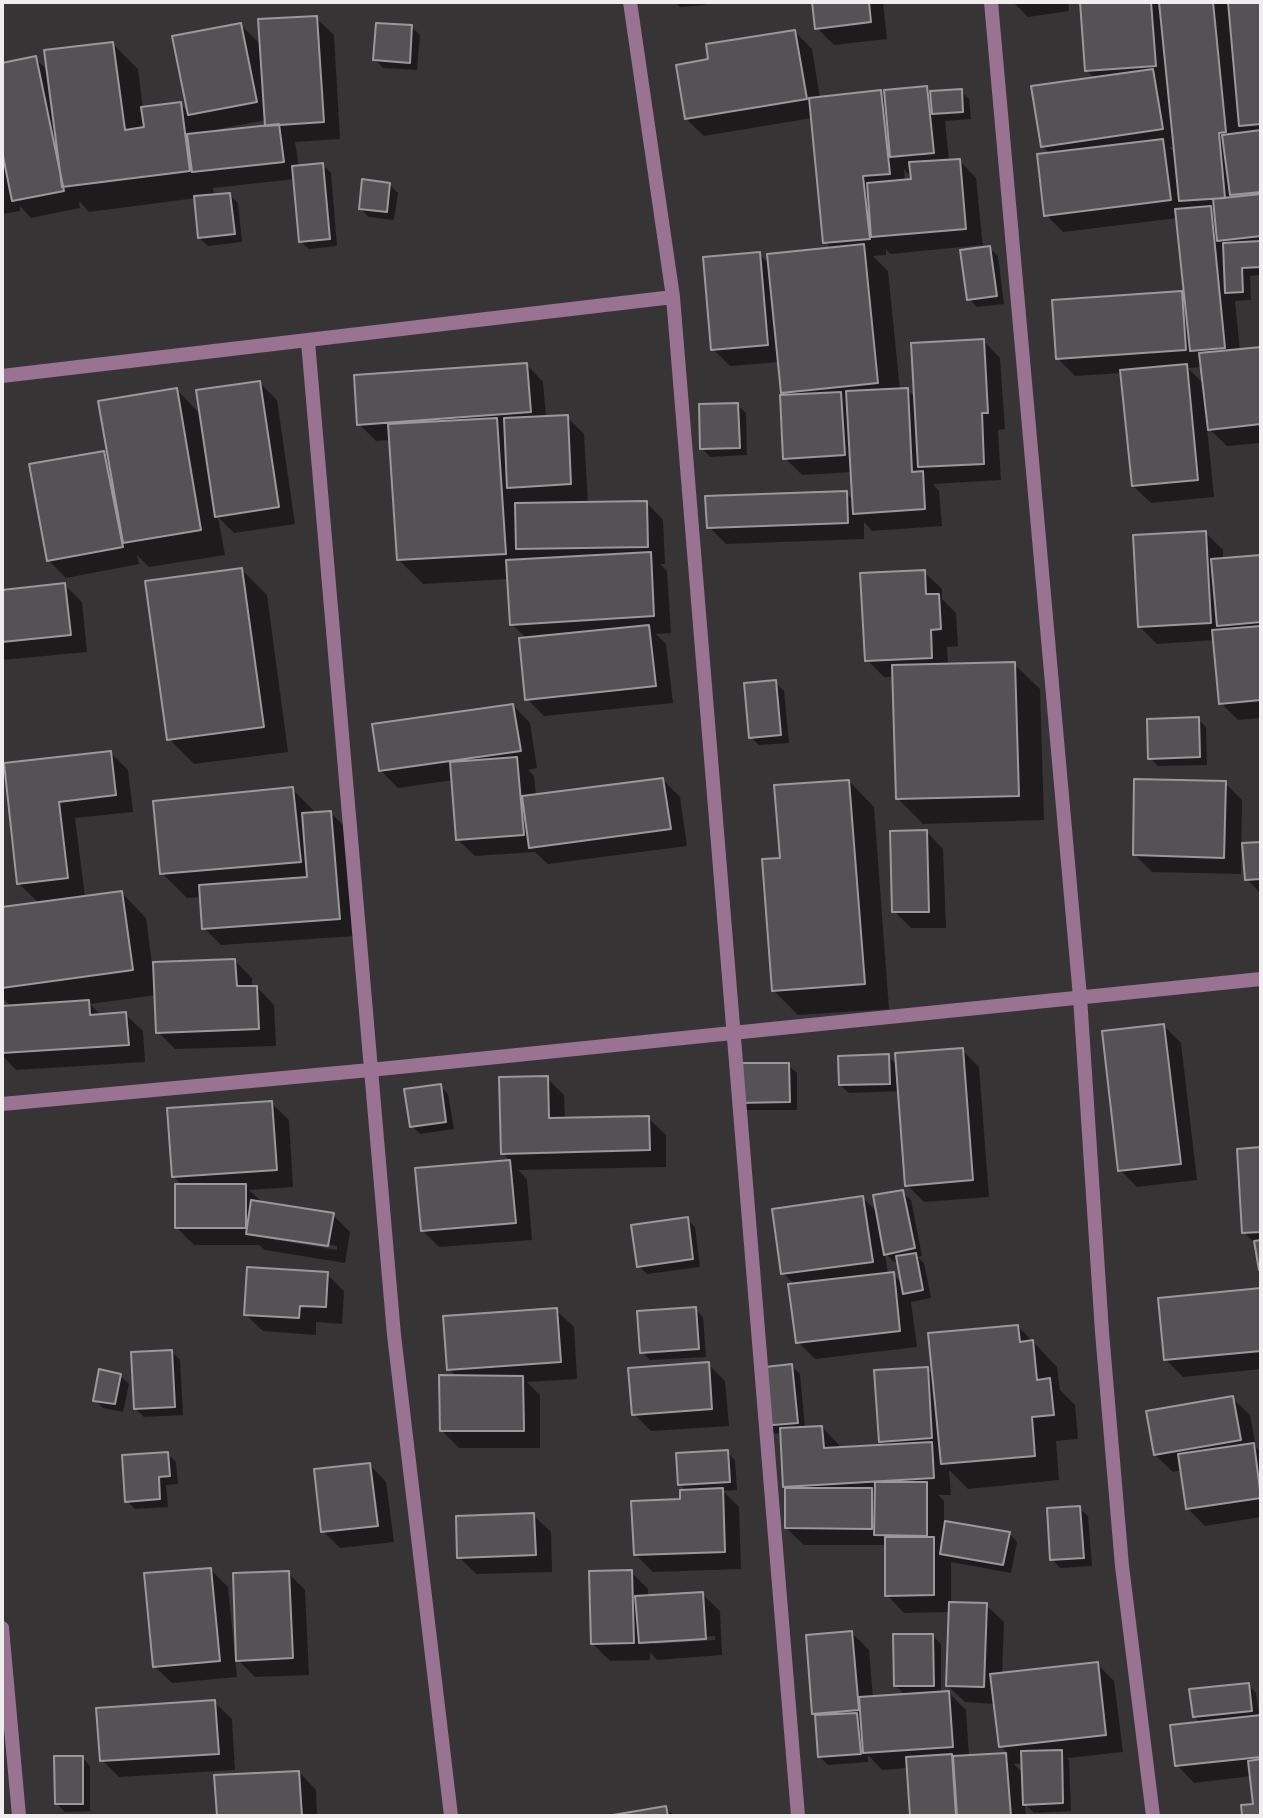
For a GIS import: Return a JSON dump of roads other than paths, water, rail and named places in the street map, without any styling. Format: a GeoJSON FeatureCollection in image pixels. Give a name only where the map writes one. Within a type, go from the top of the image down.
{"type":"FeatureCollection","features":[{"type":"Feature","properties":{"kind":"street"},"geometry":{"type":"LineString","coordinates":[[630,2],[673,297],[799,1816]]}},
{"type":"Feature","properties":{"kind":"street"},"geometry":{"type":"LineString","coordinates":[[991,2],[1080,997],[1102,1332],[1121,1552],[1153,1816]]}},
{"type":"Feature","properties":{"kind":"street"},"geometry":{"type":"LineString","coordinates":[[2,376],[673,297]]}},
{"type":"Feature","properties":{"kind":"street"},"geometry":{"type":"LineString","coordinates":[[308,342],[394,1335],[451,1816]]}},
{"type":"Feature","properties":{"kind":"street"},"geometry":{"type":"LineString","coordinates":[[2,1104],[370,1070],[1261,979]]}},
{"type":"Feature","properties":{"kind":"street"},"geometry":{"type":"LineString","coordinates":[[2,1628],[19,1816]]}}]}
